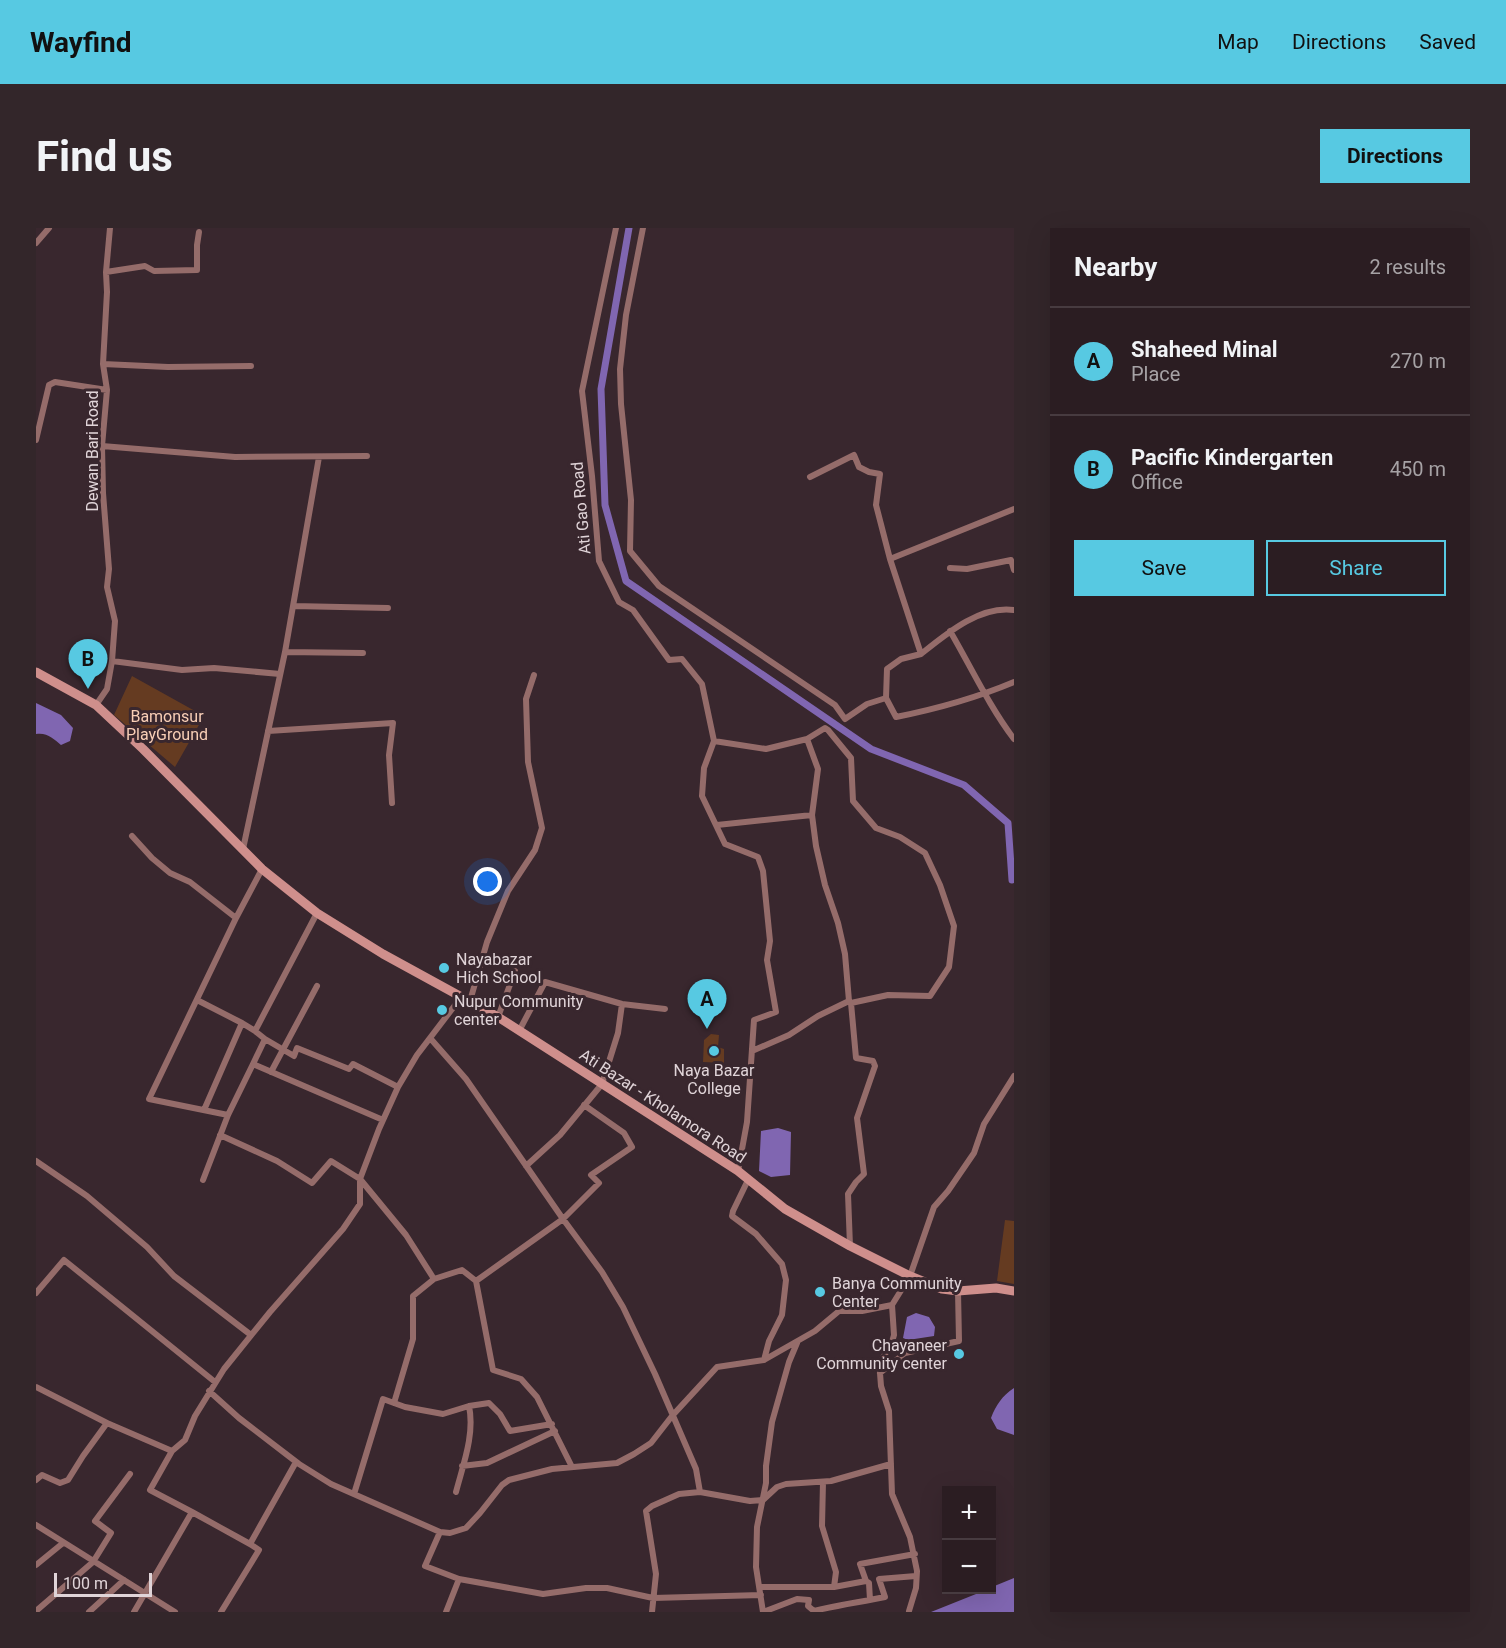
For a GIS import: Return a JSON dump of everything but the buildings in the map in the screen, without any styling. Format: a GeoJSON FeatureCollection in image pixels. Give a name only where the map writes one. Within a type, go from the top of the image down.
{"type":"FeatureCollection","features":[{"type":"Feature","properties":{"kind":"main road","name":"Ati Bazar - Kholamora Road"},"geometry":{"type":"LineString","coordinates":[[36,672],[96,705],[262,869],[317,913],[383,954],[519,1030],[738,1171],[785,1209],[850,1246],[942,1289],[958,1291],[996,1288],[1014,1291]]}},
{"type":"Feature","properties":{"kind":"street"},"geometry":{"type":"LineString","coordinates":[[36,243],[49,228]]}},
{"type":"Feature","properties":{"kind":"street","name":"Dewan Bari Road"},"geometry":{"type":"LineString","coordinates":[[96,705],[106,689],[112,661],[115,621],[107,587],[109,569],[102,446],[106,390],[103,363],[106,272],[110,228]]}},
{"type":"Feature","properties":{"kind":"street","name":"Ati Gao Road"},"geometry":{"type":"LineString","coordinates":[[616,228],[582,391],[592,476],[598,561],[619,602],[633,610],[669,660],[682,659],[702,684],[714,741]]}},
{"type":"Feature","properties":{"kind":"street"},"geometry":{"type":"LineString","coordinates":[[643,228],[626,315],[620,369],[621,404],[631,500],[630,551],[659,586],[835,705],[845,720],[867,704],[886,698]]}},
{"type":"Feature","properties":{"kind":"street"},"geometry":{"type":"LineString","coordinates":[[106,272],[145,266],[154,272],[197,270],[197,245],[200,232]]}},
{"type":"Feature","properties":{"kind":"street"},"geometry":{"type":"LineString","coordinates":[[103,363],[168,367],[251,366]]}},
{"type":"Feature","properties":{"kind":"street"},"geometry":{"type":"LineString","coordinates":[[36,440],[49,385],[56,382],[106,390]]}},
{"type":"Feature","properties":{"kind":"street"},"geometry":{"type":"LineString","coordinates":[[102,446],[236,457],[367,456]]}},
{"type":"Feature","properties":{"kind":"street"},"geometry":{"type":"LineString","coordinates":[[810,477],[854,455],[859,467],[880,474],[876,505],[890,559],[921,654]]}},
{"type":"Feature","properties":{"kind":"street"},"geometry":{"type":"LineString","coordinates":[[243,849],[285,652],[319,457]]}},
{"type":"Feature","properties":{"kind":"street"},"geometry":{"type":"LineString","coordinates":[[890,559],[1014,509]]}},
{"type":"Feature","properties":{"kind":"street"},"geometry":{"type":"LineString","coordinates":[[950,568],[967,569],[1011,560],[1014,570]]}},
{"type":"Feature","properties":{"kind":"street"},"geometry":{"type":"LineString","coordinates":[[293,606],[388,608]]}},
{"type":"Feature","properties":{"kind":"street"},"geometry":{"type":"LineString","coordinates":[[1014,610],[1003,608],[972,619],[950,631],[921,654],[901,659],[887,669],[886,698],[896,717],[935,709],[959,700],[986,694],[1014,682]]}},
{"type":"Feature","properties":{"kind":"street"},"geometry":{"type":"LineString","coordinates":[[950,631],[996,716],[1014,739]]}},
{"type":"Feature","properties":{"kind":"street"},"geometry":{"type":"LineString","coordinates":[[285,652],[363,653]]}},
{"type":"Feature","properties":{"kind":"street"},"geometry":{"type":"LineString","coordinates":[[112,661],[182,669],[214,668],[280,674]]}},
{"type":"Feature","properties":{"kind":"street"},"geometry":{"type":"LineString","coordinates":[[221,1612],[259,1550],[150,1490],[172,1451],[185,1440],[195,1416],[215,1382],[251,1335],[343,1229],[360,1204],[360,1179],[398,1087],[430,1038],[466,999],[508,891],[535,850],[542,828],[528,762],[526,699],[534,675]]}},
{"type":"Feature","properties":{"kind":"street"},"geometry":{"type":"LineString","coordinates":[[268,731],[393,723],[389,755],[392,803]]}},
{"type":"Feature","properties":{"kind":"street"},"geometry":{"type":"LineString","coordinates":[[738,1171],[747,1122],[754,1020],[776,1012],[767,960],[770,941],[763,871],[758,857],[725,844],[702,796],[704,768],[714,741],[766,749],[807,739],[825,728],[851,758],[853,801],[876,828],[900,837],[925,854],[940,885],[954,926],[949,967],[930,996],[888,995],[850,1002],[818,1016],[789,1035],[752,1050]]}},
{"type":"Feature","properties":{"kind":"street"},"geometry":{"type":"LineString","coordinates":[[807,739],[818,769],[812,815],[816,846],[845,954],[856,1059],[873,1061],[875,1066],[857,1118],[864,1174],[848,1194],[850,1246]]}},
{"type":"Feature","properties":{"kind":"street"},"geometry":{"type":"LineString","coordinates":[[717,825],[812,815]]}},
{"type":"Feature","properties":{"kind":"street"},"geometry":{"type":"LineString","coordinates":[[132,836],[152,858],[170,873],[190,882],[236,918]]}},
{"type":"Feature","properties":{"kind":"street"},"geometry":{"type":"LineString","coordinates":[[228,1115],[149,1099],[262,869]]}},
{"type":"Feature","properties":{"kind":"street"},"geometry":{"type":"LineString","coordinates":[[255,1031],[317,913]]}},
{"type":"Feature","properties":{"kind":"street"},"geometry":{"type":"LineString","coordinates":[[498,1017],[515,970]]}},
{"type":"Feature","properties":{"kind":"street"},"geometry":{"type":"LineString","coordinates":[[519,1030],[545,982],[622,1005],[665,1009]]}},
{"type":"Feature","properties":{"kind":"street"},"geometry":{"type":"LineString","coordinates":[[271,1072],[317,986]]}},
{"type":"Feature","properties":{"kind":"street"},"geometry":{"type":"LineString","coordinates":[[197,1000],[242,1023],[294,1056],[297,1048],[349,1069],[353,1064],[398,1087]]}},
{"type":"Feature","properties":{"kind":"street"},"geometry":{"type":"LineString","coordinates":[[526,1166],[560,1135],[602,1084],[618,1033],[622,1005]]}},
{"type":"Feature","properties":{"kind":"street"},"geometry":{"type":"LineString","coordinates":[[204,1110],[242,1023]]}},
{"type":"Feature","properties":{"kind":"street"},"geometry":{"type":"LineString","coordinates":[[430,1038],[466,1078],[602,1272],[623,1306],[696,1469],[700,1492]]}},
{"type":"Feature","properties":{"kind":"street"},"geometry":{"type":"LineString","coordinates":[[203,1180],[228,1115],[265,1039]]}},
{"type":"Feature","properties":{"kind":"street"},"geometry":{"type":"LineString","coordinates":[[253,1064],[383,1120]]}},
{"type":"Feature","properties":{"kind":"street"},"geometry":{"type":"LineString","coordinates":[[909,1611],[916,1588],[915,1554],[892,1494],[889,1410],[881,1386],[881,1360],[894,1335],[892,1305],[910,1276],[934,1207],[974,1153],[984,1124],[1014,1076]]}},
{"type":"Feature","properties":{"kind":"street"},"geometry":{"type":"LineString","coordinates":[[476,1281],[563,1219],[600,1183],[591,1174],[632,1147],[624,1133],[584,1105]]}},
{"type":"Feature","properties":{"kind":"street"},"geometry":{"type":"LineString","coordinates":[[220,1135],[277,1161],[312,1184],[331,1161],[360,1179],[406,1235],[434,1279]]}},
{"type":"Feature","properties":{"kind":"street"},"geometry":{"type":"LineString","coordinates":[[36,1161],[87,1196],[147,1247],[174,1276],[251,1335]]}},
{"type":"Feature","properties":{"kind":"street"},"geometry":{"type":"LineString","coordinates":[[748,1180],[732,1216],[756,1234],[782,1264],[786,1280],[782,1315],[769,1341],[764,1360]]}},
{"type":"Feature","properties":{"kind":"street"},"geometry":{"type":"LineString","coordinates":[[36,1293],[64,1260],[215,1382]]}},
{"type":"Feature","properties":{"kind":"street"},"geometry":{"type":"LineString","coordinates":[[394,1403],[413,1339],[413,1296],[434,1279],[462,1270],[476,1281],[493,1370],[521,1379],[537,1397],[572,1467]]}},
{"type":"Feature","properties":{"kind":"street"},"geometry":{"type":"LineString","coordinates":[[880,1373],[905,1353],[959,1341],[958,1291]]}},
{"type":"Feature","properties":{"kind":"street"},"geometry":{"type":"LineString","coordinates":[[209,1391],[239,1418],[296,1462],[331,1484],[440,1532],[450,1533],[466,1528],[502,1485],[509,1480],[572,1467],[617,1463],[651,1443],[672,1416],[717,1367],[764,1360],[797,1342],[839,1311],[862,1311],[892,1305]]}},
{"type":"Feature","properties":{"kind":"street"},"geometry":{"type":"LineString","coordinates":[[797,1342],[772,1422],[763,1500],[757,1527],[756,1567],[763,1612],[797,1599],[809,1600],[808,1606],[814,1611],[827,1606],[885,1597],[879,1579],[916,1576]]}},
{"type":"Feature","properties":{"kind":"street"},"geometry":{"type":"LineString","coordinates":[[36,1387],[107,1424],[172,1451]]}},
{"type":"Feature","properties":{"kind":"street"},"geometry":{"type":"LineString","coordinates":[[354,1494],[383,1399],[442,1414],[489,1403],[500,1414],[510,1431],[552,1424]]}},
{"type":"Feature","properties":{"kind":"street"},"geometry":{"type":"LineString","coordinates":[[456,1492],[472,1419],[469,1406]]}},
{"type":"Feature","properties":{"kind":"street"},"geometry":{"type":"LineString","coordinates":[[36,1480],[42,1475],[60,1483],[68,1480],[107,1424]]}},
{"type":"Feature","properties":{"kind":"street"},"geometry":{"type":"LineString","coordinates":[[462,1466],[487,1463],[555,1431]]}},
{"type":"Feature","properties":{"kind":"street"},"geometry":{"type":"LineString","coordinates":[[250,1544],[296,1462]]}},
{"type":"Feature","properties":{"kind":"street"},"geometry":{"type":"LineString","coordinates":[[652,1612],[656,1574],[646,1511],[652,1506],[679,1494],[700,1492],[750,1502],[763,1500],[777,1487],[786,1484],[831,1482],[891,1464]]}},
{"type":"Feature","properties":{"kind":"street"},"geometry":{"type":"LineString","coordinates":[[36,1611],[93,1562],[111,1533],[95,1521],[130,1474]]}},
{"type":"Feature","properties":{"kind":"street"},"geometry":{"type":"LineString","coordinates":[[823,1482],[822,1526],[836,1572],[834,1587]]}},
{"type":"Feature","properties":{"kind":"street"},"geometry":{"type":"LineString","coordinates":[[134,1612],[192,1512]]}},
{"type":"Feature","properties":{"kind":"street"},"geometry":{"type":"LineString","coordinates":[[36,1525],[174,1612]]}},
{"type":"Feature","properties":{"kind":"street"},"geometry":{"type":"LineString","coordinates":[[440,1532],[425,1566],[459,1579],[543,1594],[586,1588],[607,1588],[653,1598],[761,1595]]}},
{"type":"Feature","properties":{"kind":"street"},"geometry":{"type":"LineString","coordinates":[[36,1565],[63,1543]]}},
{"type":"Feature","properties":{"kind":"street"},"geometry":{"type":"LineString","coordinates":[[870,1600],[869,1583],[866,1581],[860,1564],[915,1554]]}},
{"type":"Feature","properties":{"kind":"street"},"geometry":{"type":"LineString","coordinates":[[446,1612],[459,1579]]}},
{"type":"Feature","properties":{"kind":"street"},"geometry":{"type":"LineString","coordinates":[[89,1612],[124,1580]]}},
{"type":"Feature","properties":{"kind":"street"},"geometry":{"type":"LineString","coordinates":[[760,1587],[834,1587],[866,1581]]}},
{"type":"Feature","properties":{"kind":"green space","name":"Bamonsur PlayGround"},"geometry":{"type":"Polygon","coordinates":[[[132,676],[204,716],[175,767],[114,715],[132,676]]]}},
{"type":"Feature","properties":{"kind":"green space"},"geometry":{"type":"Polygon","coordinates":[[[711,1034],[719,1035],[718,1047],[724,1049],[724,1063],[703,1062],[704,1040],[711,1034]]]}},
{"type":"Feature","properties":{"kind":"green space"},"geometry":{"type":"Polygon","coordinates":[[[1005,1220],[1014,1221],[1014,1284],[997,1281],[1005,1220]]]}},
{"type":"Feature","properties":{"kind":"shaded area"},"geometry":{"type":"Polygon","coordinates":[[[36,703],[61,715],[73,728],[70,741],[61,745],[47,735],[36,734],[36,703]]]}},
{"type":"Feature","properties":{"kind":"shaded area"},"geometry":{"type":"Polygon","coordinates":[[[778,1128],[791,1132],[790,1175],[771,1177],[759,1171],[761,1131],[778,1128]]]}},
{"type":"Feature","properties":{"kind":"shaded area"},"geometry":{"type":"Polygon","coordinates":[[[916,1313],[929,1317],[935,1327],[934,1336],[908,1340],[903,1338],[907,1317],[916,1313]]]}},
{"type":"Feature","properties":{"kind":"shaded area"},"geometry":{"type":"Polygon","coordinates":[[[1014,1388],[1014,1435],[997,1429],[991,1418],[1000,1401],[1014,1388]]]}},
{"type":"Feature","properties":{"kind":"shaded area"},"geometry":{"type":"Polygon","coordinates":[[[1014,1578],[1014,1612],[931,1612],[976,1594],[996,1594],[996,1585],[1014,1578]]]}},
{"type":"Feature","properties":{"kind":"waterway"},"geometry":{"type":"LineString","coordinates":[[629,228],[601,389],[605,505],[626,581],[871,749],[964,785],[1008,823],[1012,880]]}},
{"type":"Feature","properties":{"kind":"place","name":"Pacific Kindergarten"},"geometry":{"type":"Point","coordinates":[88,689]}},
{"type":"Feature","properties":{"kind":"place","name":"Nayabazar Hich School"},"geometry":{"type":"Point","coordinates":[444,968]}},
{"type":"Feature","properties":{"kind":"place","name":"Nupur Community center"},"geometry":{"type":"Point","coordinates":[442,1010]}},
{"type":"Feature","properties":{"kind":"place","name":"Shaheed Minal"},"geometry":{"type":"Point","coordinates":[707,1029]}},
{"type":"Feature","properties":{"kind":"place","name":"Naya Bazar College"},"geometry":{"type":"Point","coordinates":[714,1051]}},
{"type":"Feature","properties":{"kind":"place","name":"Banya Community Center"},"geometry":{"type":"Point","coordinates":[820,1292]}},
{"type":"Feature","properties":{"kind":"place","name":"Chayaneer Community center"},"geometry":{"type":"Point","coordinates":[959,1354]}}]}
